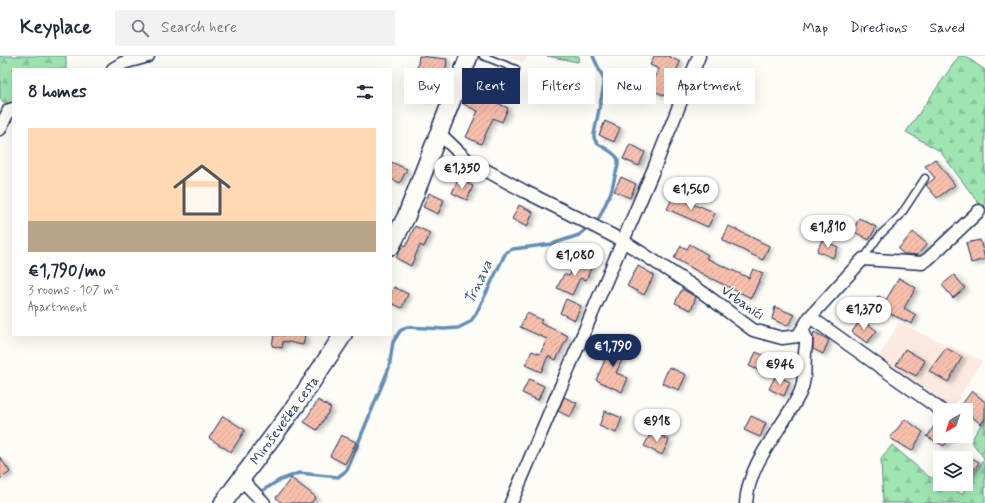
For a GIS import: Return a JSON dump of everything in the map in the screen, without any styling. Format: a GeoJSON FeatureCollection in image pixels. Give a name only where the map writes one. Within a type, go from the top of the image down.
{"type":"FeatureCollection","features":[{"type":"Feature","properties":{"kind":"main road"},"geometry":{"type":"LineString","coordinates":[[392,244],[406,217],[440,134],[469,56]]}},
{"type":"Feature","properties":{"kind":"main road","name":"Miroševečka cesta"},"geometry":{"type":"LineString","coordinates":[[223,503],[297,404],[342,336]]}},
{"type":"Feature","properties":{"kind":"street"},"geometry":{"type":"LineString","coordinates":[[115,68],[124,63],[148,56]]}},
{"type":"Feature","properties":{"kind":"street"},"geometry":{"type":"LineString","coordinates":[[511,503],[658,159],[699,56]]}},
{"type":"Feature","properties":{"kind":"street"},"geometry":{"type":"LineString","coordinates":[[0,129],[9,110],[12,109]]}},
{"type":"Feature","properties":{"kind":"street","name":"Vrbanići"},"geometry":{"type":"LineString","coordinates":[[440,134],[467,160],[524,191],[623,241],[702,292],[753,330],[782,338],[798,336],[802,330]]}},
{"type":"Feature","properties":{"kind":"street"},"geometry":{"type":"LineString","coordinates":[[746,503],[746,496],[761,455],[800,392],[805,373],[806,338],[802,330],[810,317],[863,259],[922,263],[979,212]]}},
{"type":"Feature","properties":{"kind":"street"},"geometry":{"type":"LineString","coordinates":[[810,317],[933,404]]}},
{"type":"Feature","properties":{"kind":"street"},"geometry":{"type":"LineString","coordinates":[[241,479],[260,499]]}},
{"type":"Feature","properties":{"kind":"lane"},"geometry":{"type":"LineString","coordinates":[[483,56],[513,68]]}},
{"type":"Feature","properties":{"kind":"lane"},"geometry":{"type":"LineString","coordinates":[[863,259],[880,235],[900,216],[925,178]]}},
{"type":"Feature","properties":{"kind":"shaded area"},"geometry":{"type":"Polygon","coordinates":[[[507,56],[527,56],[524,63],[507,56]]]}},
{"type":"Feature","properties":{"kind":"shaded area"},"geometry":{"type":"Polygon","coordinates":[[[899,323],[982,361],[955,403],[937,403],[876,361],[899,323]]]}},
{"type":"Feature","properties":{"kind":"green space"},"geometry":{"type":"Polygon","coordinates":[[[0,56],[66,56],[66,68],[12,68],[12,104],[7,106],[0,98],[0,56]]]}},
{"type":"Feature","properties":{"kind":"green space"},"geometry":{"type":"Polygon","coordinates":[[[547,56],[579,56],[578,62],[547,56]]]}},
{"type":"Feature","properties":{"kind":"green space"},"geometry":{"type":"Polygon","coordinates":[[[959,56],[965,56],[985,70],[985,212],[940,151],[906,132],[959,56]]]}},
{"type":"Feature","properties":{"kind":"green space"},"geometry":{"type":"Polygon","coordinates":[[[985,418],[985,503],[883,503],[881,458],[892,445],[928,476],[933,478],[933,491],[956,491],[962,494],[964,491],[973,491],[973,476],[984,458],[973,443],[973,438],[985,418]]]}},
{"type":"Feature","properties":{"kind":"building"},"geometry":{"type":"Polygon","coordinates":[[[419,56],[447,59],[446,68],[417,68],[419,56]]]}},
{"type":"Feature","properties":{"kind":"building"},"geometry":{"type":"Polygon","coordinates":[[[654,56],[668,56],[680,62],[677,68],[664,68],[664,96],[656,92],[656,76],[659,69],[650,65],[654,56]]]}},
{"type":"Feature","properties":{"kind":"building"},"geometry":{"type":"Polygon","coordinates":[[[463,104],[499,104],[508,108],[502,122],[493,118],[481,144],[466,137],[478,111],[463,104]]]}},
{"type":"Feature","properties":{"kind":"building"},"geometry":{"type":"Polygon","coordinates":[[[605,121],[620,128],[614,142],[599,135],[605,121]]]}},
{"type":"Feature","properties":{"kind":"building"},"geometry":{"type":"Polygon","coordinates":[[[630,144],[645,152],[639,166],[623,159],[630,144]]]}},
{"type":"Feature","properties":{"kind":"building"},"geometry":{"type":"Polygon","coordinates":[[[935,159],[955,185],[937,198],[926,185],[935,178],[925,166],[935,159]]]}},
{"type":"Feature","properties":{"kind":"building"},"geometry":{"type":"Polygon","coordinates":[[[392,162],[407,169],[400,183],[392,179],[392,162]]]}},
{"type":"Feature","properties":{"kind":"building"},"geometry":{"type":"Polygon","coordinates":[[[621,177],[636,184],[630,198],[614,191],[621,177]]]}},
{"type":"Feature","properties":{"kind":"building"},"geometry":{"type":"Polygon","coordinates":[[[458,179],[473,186],[467,200],[452,193],[458,179]]]}},
{"type":"Feature","properties":{"kind":"building"},"geometry":{"type":"Polygon","coordinates":[[[429,193],[444,200],[438,214],[423,207],[429,193]]]}},
{"type":"Feature","properties":{"kind":"building"},"geometry":{"type":"Polygon","coordinates":[[[674,195],[715,213],[708,227],[667,209],[674,195]]]}},
{"type":"Feature","properties":{"kind":"building"},"geometry":{"type":"Polygon","coordinates":[[[519,205],[533,212],[527,227],[512,219],[519,205]]]}},
{"type":"Feature","properties":{"kind":"building"},"geometry":{"type":"Polygon","coordinates":[[[859,218],[876,227],[869,240],[853,231],[859,218]]]}},
{"type":"Feature","properties":{"kind":"building"},"geometry":{"type":"Polygon","coordinates":[[[415,226],[430,233],[424,247],[420,245],[411,266],[396,258],[403,244],[406,246],[415,226]]]}},
{"type":"Feature","properties":{"kind":"building"},"geometry":{"type":"Polygon","coordinates":[[[729,226],[769,246],[763,260],[722,240],[729,226]]]}},
{"type":"Feature","properties":{"kind":"building"},"geometry":{"type":"Polygon","coordinates":[[[913,232],[927,244],[917,255],[904,254],[898,249],[913,232]]]}},
{"type":"Feature","properties":{"kind":"building"},"geometry":{"type":"Polygon","coordinates":[[[822,240],[838,247],[833,258],[817,251],[822,240]]]}},
{"type":"Feature","properties":{"kind":"building"},"geometry":{"type":"Polygon","coordinates":[[[980,240],[985,259],[971,263],[966,243],[980,240]]]}},
{"type":"Feature","properties":{"kind":"building"},"geometry":{"type":"Polygon","coordinates":[[[690,244],[708,255],[706,258],[749,278],[753,269],[763,273],[751,298],[706,276],[674,258],[681,246],[687,249],[690,244]]]}},
{"type":"Feature","properties":{"kind":"building"},"geometry":{"type":"Polygon","coordinates":[[[577,259],[592,266],[586,280],[580,278],[572,295],[557,288],[564,274],[569,276],[577,259]]]}},
{"type":"Feature","properties":{"kind":"building"},"geometry":{"type":"Polygon","coordinates":[[[638,266],[654,275],[644,295],[627,286],[638,266]]]}},
{"type":"Feature","properties":{"kind":"building"},"geometry":{"type":"Polygon","coordinates":[[[954,275],[965,288],[953,298],[942,285],[954,275]]]}},
{"type":"Feature","properties":{"kind":"building"},"geometry":{"type":"Polygon","coordinates":[[[899,278],[916,288],[904,308],[916,315],[912,324],[873,306],[878,296],[886,300],[899,278]]]}},
{"type":"Feature","properties":{"kind":"building"},"geometry":{"type":"Polygon","coordinates":[[[394,287],[408,294],[402,308],[392,303],[392,290],[394,287]]]}},
{"type":"Feature","properties":{"kind":"building"},"geometry":{"type":"Polygon","coordinates":[[[682,289],[696,297],[691,310],[675,303],[682,289]]]}},
{"type":"Feature","properties":{"kind":"building"},"geometry":{"type":"Polygon","coordinates":[[[566,299],[581,306],[575,320],[560,313],[566,299]]]}},
{"type":"Feature","properties":{"kind":"building"},"geometry":{"type":"Polygon","coordinates":[[[775,307],[795,315],[787,326],[772,319],[775,307]]]}},
{"type":"Feature","properties":{"kind":"building"},"geometry":{"type":"Polygon","coordinates":[[[527,313],[542,320],[540,323],[568,336],[556,360],[548,356],[541,372],[525,365],[532,351],[540,354],[547,339],[520,327],[527,313]]]}},
{"type":"Feature","properties":{"kind":"building"},"geometry":{"type":"Polygon","coordinates":[[[861,319],[877,331],[867,343],[852,332],[861,319]]]}},
{"type":"Feature","properties":{"kind":"building"},"geometry":{"type":"Polygon","coordinates":[[[814,332],[829,340],[823,354],[813,349],[814,332]]]}},
{"type":"Feature","properties":{"kind":"building"},"geometry":{"type":"Polygon","coordinates":[[[274,336],[305,336],[303,345],[283,341],[282,348],[272,346],[274,336]]]}},
{"type":"Feature","properties":{"kind":"building"},"geometry":{"type":"Polygon","coordinates":[[[609,342],[626,350],[616,373],[628,378],[622,392],[596,380],[605,360],[601,359],[609,342]]]}},
{"type":"Feature","properties":{"kind":"building"},"geometry":{"type":"Polygon","coordinates":[[[946,348],[962,357],[948,382],[929,371],[946,348]]]}},
{"type":"Feature","properties":{"kind":"building"},"geometry":{"type":"Polygon","coordinates":[[[905,349],[925,361],[916,376],[896,365],[905,349]]]}},
{"type":"Feature","properties":{"kind":"building"},"geometry":{"type":"Polygon","coordinates":[[[756,352],[771,359],[765,373],[749,366],[756,352]]]}},
{"type":"Feature","properties":{"kind":"building"},"geometry":{"type":"Polygon","coordinates":[[[669,367],[686,375],[679,390],[662,383],[669,367]]]}},
{"type":"Feature","properties":{"kind":"building"},"geometry":{"type":"Polygon","coordinates":[[[776,375],[790,382],[784,396],[769,389],[776,375]]]}},
{"type":"Feature","properties":{"kind":"building"},"geometry":{"type":"Polygon","coordinates":[[[529,379],[544,386],[538,400],[522,393],[529,379]]]}},
{"type":"Feature","properties":{"kind":"building"},"geometry":{"type":"Polygon","coordinates":[[[972,391],[985,402],[985,418],[981,424],[973,418],[973,403],[963,403],[972,391]]]}},
{"type":"Feature","properties":{"kind":"building"},"geometry":{"type":"Polygon","coordinates":[[[564,397],[577,403],[570,417],[558,411],[564,397]]]}},
{"type":"Feature","properties":{"kind":"building"},"geometry":{"type":"Polygon","coordinates":[[[318,400],[331,408],[317,430],[304,422],[318,400]]]}},
{"type":"Feature","properties":{"kind":"building"},"geometry":{"type":"Polygon","coordinates":[[[605,411],[622,418],[616,433],[599,426],[605,411]]]}},
{"type":"Feature","properties":{"kind":"building"},"geometry":{"type":"Polygon","coordinates":[[[223,416],[245,430],[231,452],[209,438],[223,416]]]}},
{"type":"Feature","properties":{"kind":"building"},"geometry":{"type":"Polygon","coordinates":[[[751,416],[766,423],[760,437],[744,430],[751,416]]]}},
{"type":"Feature","properties":{"kind":"building"},"geometry":{"type":"Polygon","coordinates":[[[905,419],[923,432],[912,451],[890,438],[905,419]]]}},
{"type":"Feature","properties":{"kind":"building"},"geometry":{"type":"Polygon","coordinates":[[[933,427],[933,440],[926,436],[928,436],[933,427]]]}},
{"type":"Feature","properties":{"kind":"building"},"geometry":{"type":"Polygon","coordinates":[[[652,431],[669,440],[662,455],[644,446],[652,431]]]}},
{"type":"Feature","properties":{"kind":"building"},"geometry":{"type":"Polygon","coordinates":[[[341,435],[356,442],[345,464],[330,456],[341,435]]]}},
{"type":"Feature","properties":{"kind":"building"},"geometry":{"type":"Polygon","coordinates":[[[939,443],[946,443],[944,446],[939,443]]]}},
{"type":"Feature","properties":{"kind":"building"},"geometry":{"type":"Polygon","coordinates":[[[0,457],[10,472],[0,479],[0,457]]]}},
{"type":"Feature","properties":{"kind":"building"},"geometry":{"type":"Polygon","coordinates":[[[973,459],[979,462],[973,472],[973,459]]]}},
{"type":"Feature","properties":{"kind":"building"},"geometry":{"type":"Polygon","coordinates":[[[291,478],[316,497],[311,503],[282,503],[276,498],[291,478]]]}},
{"type":"Feature","properties":{"kind":"waterway","name":"Trnava"},"geometry":{"type":"LineString","coordinates":[[255,503],[262,491],[278,481],[299,473],[338,477],[347,470],[389,368],[393,342],[400,331],[407,327],[444,329],[458,328],[470,322],[476,314],[506,252],[513,249],[552,244],[579,235],[599,218],[611,192],[618,165],[618,159],[613,153],[597,143],[594,138],[604,80],[593,56]]}}]}
